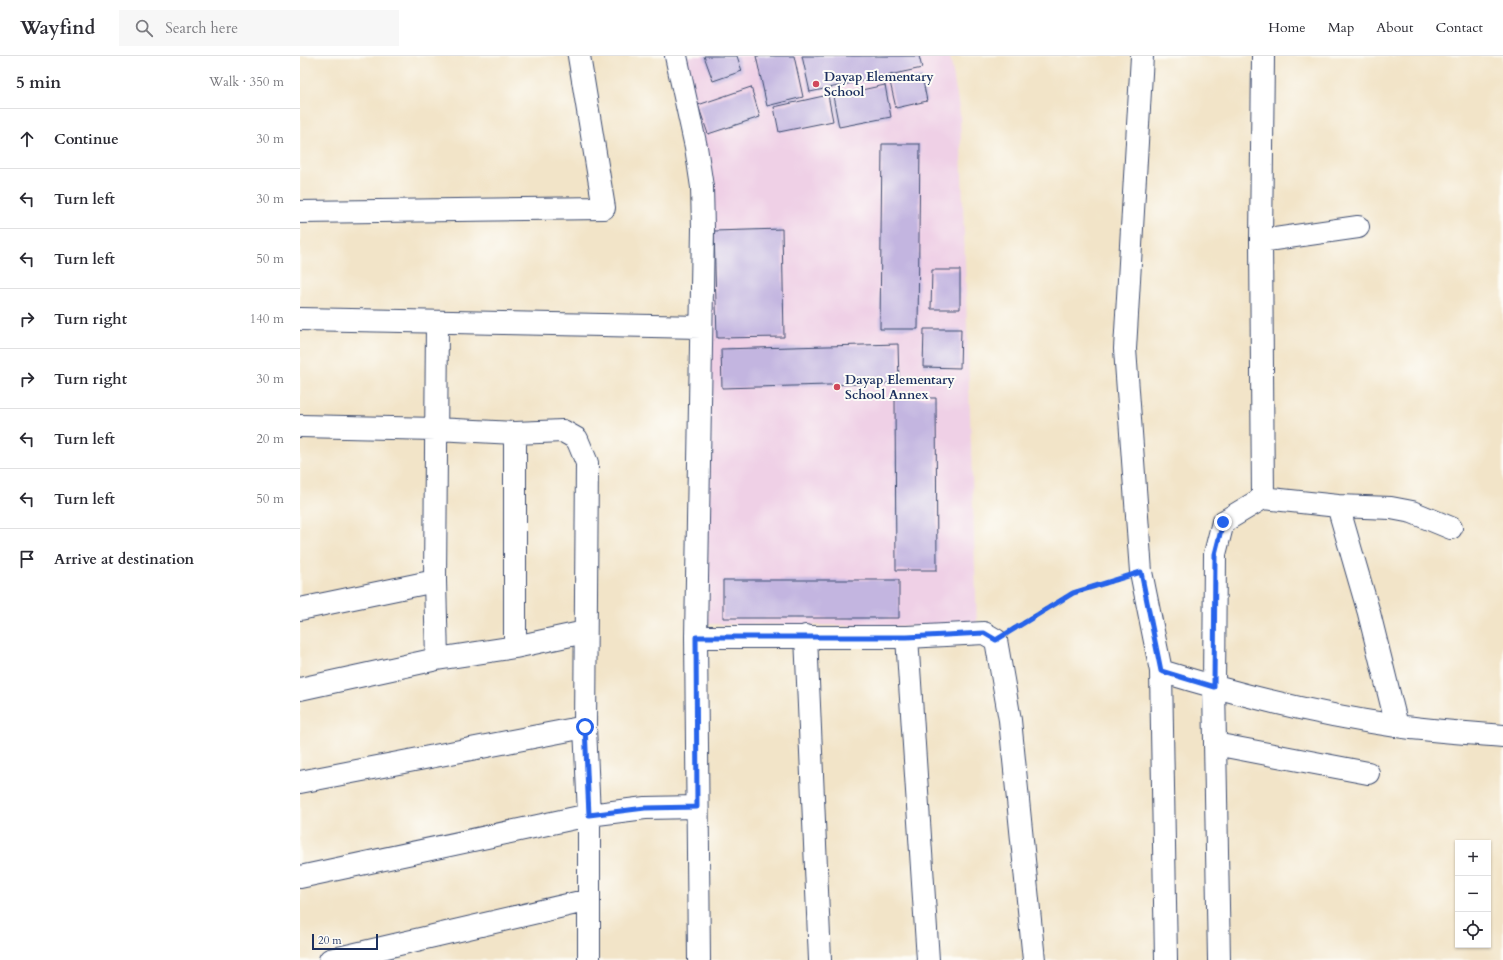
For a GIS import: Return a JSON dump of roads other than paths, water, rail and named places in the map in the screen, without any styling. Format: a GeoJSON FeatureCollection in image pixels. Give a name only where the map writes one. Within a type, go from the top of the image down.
{"type":"FeatureCollection","features":[{"type":"Feature","properties":{"kind":"street"},"geometry":{"type":"LineString","coordinates":[[300,212],[604,208],[579,56]]}},
{"type":"Feature","properties":{"kind":"street"},"geometry":{"type":"LineString","coordinates":[[676,56],[696,147],[702,187],[703,229],[696,637],[699,960]]}},
{"type":"Feature","properties":{"kind":"street"},"geometry":{"type":"LineString","coordinates":[[1142,56],[1125,349],[1141,572],[1161,671],[1166,960]]}},
{"type":"Feature","properties":{"kind":"street"},"geometry":{"type":"LineString","coordinates":[[1263,56],[1261,242],[1263,498]]}},
{"type":"Feature","properties":{"kind":"street"},"geometry":{"type":"LineString","coordinates":[[1261,242],[1358,227]]}},
{"type":"Feature","properties":{"kind":"street"},"geometry":{"type":"LineString","coordinates":[[300,319],[701,327]]}},
{"type":"Feature","properties":{"kind":"street"},"geometry":{"type":"LineString","coordinates":[[437,322],[435,581],[437,659]]}},
{"type":"Feature","properties":{"kind":"street"},"geometry":{"type":"LineString","coordinates":[[300,426],[436,429],[516,433],[562,431],[577,439],[587,463],[585,727],[589,815],[589,960]]}},
{"type":"Feature","properties":{"kind":"street"},"geometry":{"type":"LineString","coordinates":[[515,647],[516,433]]}},
{"type":"Feature","properties":{"kind":"street"},"geometry":{"type":"LineString","coordinates":[[1219,960],[1214,687],[1215,554],[1223,522],[1263,498],[1338,506],[1391,508],[1412,512],[1451,528]]}},
{"type":"Feature","properties":{"kind":"street"},"geometry":{"type":"LineString","coordinates":[[1338,506],[1369,613],[1397,726]]}},
{"type":"Feature","properties":{"kind":"street"},"geometry":{"type":"LineString","coordinates":[[300,609],[435,581]]}},
{"type":"Feature","properties":{"kind":"street"},"geometry":{"type":"LineString","coordinates":[[300,689],[437,659],[515,647],[585,632]]}},
{"type":"Feature","properties":{"kind":"street"},"geometry":{"type":"LineString","coordinates":[[696,637],[907,637],[984,633],[996,640],[1010,720],[1034,960]]}},
{"type":"Feature","properties":{"kind":"street"},"geometry":{"type":"LineString","coordinates":[[806,636],[820,960]]}},
{"type":"Feature","properties":{"kind":"street"},"geometry":{"type":"LineString","coordinates":[[907,637],[928,960]]}},
{"type":"Feature","properties":{"kind":"street"},"geometry":{"type":"LineString","coordinates":[[1161,671],[1214,687],[1397,726],[1503,736]]}},
{"type":"Feature","properties":{"kind":"street"},"geometry":{"type":"LineString","coordinates":[[300,782],[585,727]]}},
{"type":"Feature","properties":{"kind":"street"},"geometry":{"type":"LineString","coordinates":[[1215,744],[1368,773]]}},
{"type":"Feature","properties":{"kind":"street"},"geometry":{"type":"LineString","coordinates":[[300,877],[589,815],[645,808],[697,807]]}},
{"type":"Feature","properties":{"kind":"street"},"geometry":{"type":"LineString","coordinates":[[330,960],[589,900]]}},
{"type":"Feature","properties":{"kind":"place","name":"Dayap Elementary School"},"geometry":{"type":"Point","coordinates":[816,84]}},
{"type":"Feature","properties":{"kind":"place","name":"Dayap Elementary School Annex"},"geometry":{"type":"Point","coordinates":[837,387]}}]}
